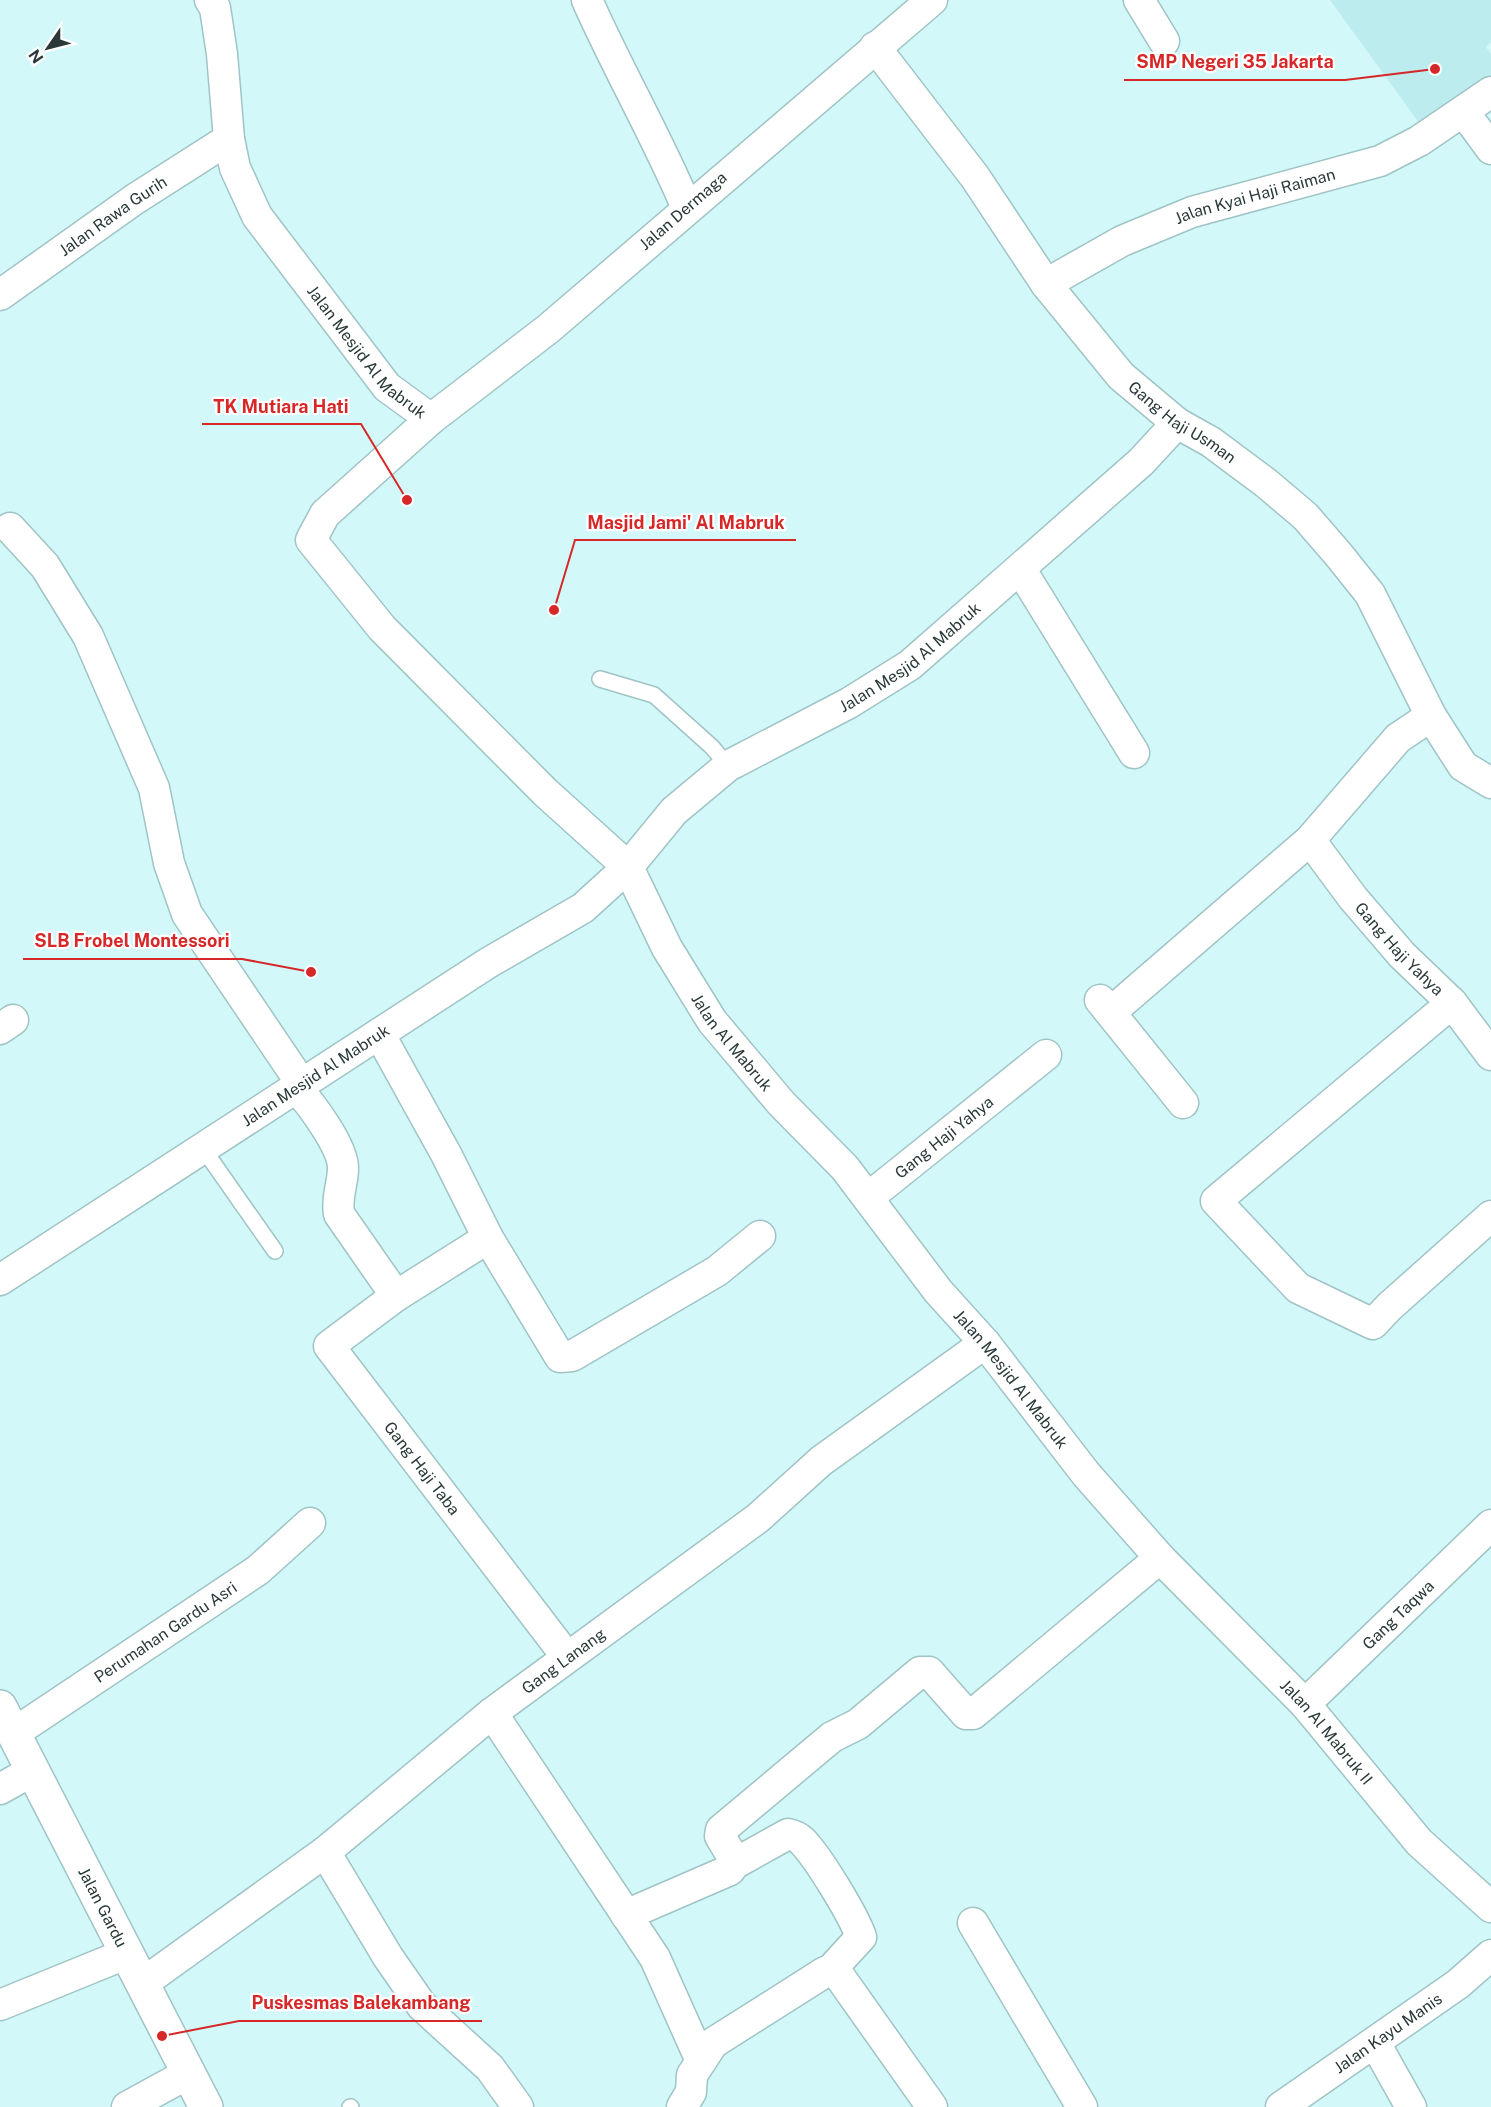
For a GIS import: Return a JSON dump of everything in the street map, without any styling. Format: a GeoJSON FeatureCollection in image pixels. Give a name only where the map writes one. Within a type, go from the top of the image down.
{"type":"FeatureCollection","features":[{"type":"Feature","properties":{"kind":"street","name":"Jalan Mesjid Al Mabruk"},"geometry":{"type":"LineString","coordinates":[[210,0],[215,8],[222,54],[229,139],[235,168],[257,216],[387,387],[431,419],[325,514],[311,540],[382,628],[546,792],[628,867]]}},
{"type":"Feature","properties":{"kind":"street"},"geometry":{"type":"LineString","coordinates":[[587,0],[618,68],[646,116],[687,207]]}},
{"type":"Feature","properties":{"kind":"street","name":"Jalan Dermaga"},"geometry":{"type":"LineString","coordinates":[[431,419],[548,329],[687,207],[932,0]]}},
{"type":"Feature","properties":{"kind":"street"},"geometry":{"type":"LineString","coordinates":[[1139,0],[1164,41]]}},
{"type":"Feature","properties":{"kind":"street","name":"Gang Haji Usman"},"geometry":{"type":"LineString","coordinates":[[876,47],[975,177],[1046,284],[1121,376],[1177,423],[1212,442],[1305,516],[1370,594],[1431,716],[1463,766],[1491,783]]}},
{"type":"Feature","properties":{"kind":"street","name":"Jalan Kyai Haji Raiman"},"geometry":{"type":"LineString","coordinates":[[1046,284],[1122,241],[1192,212],[1380,161],[1464,112],[1491,92]]}},
{"type":"Feature","properties":{"kind":"street"},"geometry":{"type":"LineString","coordinates":[[1464,112],[1491,148]]}},
{"type":"Feature","properties":{"kind":"street","name":"Jalan Rawa Gurih"},"geometry":{"type":"LineString","coordinates":[[0,295],[126,205],[229,139]]}},
{"type":"Feature","properties":{"kind":"street","name":"Jalan Mesjid Al Mabruk"},"geometry":{"type":"LineString","coordinates":[[0,1280],[488,963],[583,908],[628,867],[674,811],[728,766],[849,703],[910,665],[1021,570],[1141,462],[1177,423]]}},
{"type":"Feature","properties":{"kind":"street"},"geometry":{"type":"LineString","coordinates":[[10,528],[45,566],[88,636],[154,788],[169,863],[187,915],[317,1112],[341,1157],[343,1167],[337,1198],[339,1214],[396,1296]]}},
{"type":"Feature","properties":{"kind":"street"},"geometry":{"type":"LineString","coordinates":[[1021,570],[1134,753]]}},
{"type":"Feature","properties":{"kind":"street"},"geometry":{"type":"LineString","coordinates":[[1183,1104],[1105,1006],[1311,840],[1398,738],[1431,716]]}},
{"type":"Feature","properties":{"kind":"street","name":"Gang Haji Yahya"},"geometry":{"type":"LineString","coordinates":[[1311,840],[1353,898],[1402,956],[1452,1003],[1491,1055]]}},
{"type":"Feature","properties":{"kind":"street","name":"Jalan Al Mabruk"},"geometry":{"type":"LineString","coordinates":[[628,867],[667,948],[712,1021],[782,1103],[845,1168],[868,1197]]}},
{"type":"Feature","properties":{"kind":"street"},"geometry":{"type":"LineString","coordinates":[[1452,1003],[1216,1201],[1298,1288],[1373,1324],[1491,1216]]}},
{"type":"Feature","properties":{"kind":"street"},"geometry":{"type":"LineString","coordinates":[[380,1035],[446,1154],[488,1238],[560,1358],[566,1359],[717,1271],[760,1236]]}},
{"type":"Feature","properties":{"kind":"street","name":"Gang Haji Yahya"},"geometry":{"type":"LineString","coordinates":[[868,1197],[1046,1054]]}},
{"type":"Feature","properties":{"kind":"street","name":"Jalan Mesjid Al Mabruk"},"geometry":{"type":"LineString","coordinates":[[868,1197],[938,1291],[985,1343],[1086,1474],[1160,1558]]}},
{"type":"Feature","properties":{"kind":"street","name":"Gang Haji Taba"},"geometry":{"type":"LineString","coordinates":[[488,1238],[396,1296],[331,1343],[330,1350],[399,1435],[567,1658]]}},
{"type":"Feature","properties":{"kind":"street","name":"Gang Lanang"},"geometry":{"type":"LineString","coordinates":[[143,1983],[325,1852],[492,1713],[758,1518],[821,1461],[985,1343]]}},
{"type":"Feature","properties":{"kind":"street","name":"Perumahan Gardu Asri"},"geometry":{"type":"LineString","coordinates":[[7,1720],[258,1570],[310,1523]]}},
{"type":"Feature","properties":{"kind":"street","name":"Gang Taqwa"},"geometry":{"type":"LineString","coordinates":[[1305,1704],[1491,1524]]}},
{"type":"Feature","properties":{"kind":"street"},"geometry":{"type":"LineString","coordinates":[[734,1864],[719,1833],[721,1830],[832,1737],[858,1724],[920,1672],[929,1672],[966,1714],[973,1714],[1160,1558]]}},
{"type":"Feature","properties":{"kind":"street","name":"Jalan Al Mabruk II"},"geometry":{"type":"LineString","coordinates":[[1160,1558],[1305,1704],[1419,1842],[1491,1907]]}},
{"type":"Feature","properties":{"kind":"street"},"geometry":{"type":"LineString","coordinates":[[492,1713],[655,1958],[701,2061]]}},
{"type":"Feature","properties":{"kind":"street","name":"Jalan Gardu"},"geometry":{"type":"LineString","coordinates":[[7,1720],[206,2107]]}},
{"type":"Feature","properties":{"kind":"street"},"geometry":{"type":"LineString","coordinates":[[0,1788],[32,1771]]}},
{"type":"Feature","properties":{"kind":"street"},"geometry":{"type":"LineString","coordinates":[[626,1914],[730,1870],[734,1864],[788,1834],[800,1839],[856,1922],[861,1937],[828,1972],[713,2043],[692,2075],[691,2092],[682,2107]]}},
{"type":"Feature","properties":{"kind":"street"},"geometry":{"type":"LineString","coordinates":[[325,1852],[388,1957],[422,2006],[490,2068],[518,2107]]}},
{"type":"Feature","properties":{"kind":"street"},"geometry":{"type":"LineString","coordinates":[[973,1923],[1083,2107]]}},
{"type":"Feature","properties":{"kind":"street"},"geometry":{"type":"LineString","coordinates":[[0,2005],[128,1953]]}},
{"type":"Feature","properties":{"kind":"street","name":"Jalan Kayu Manis"},"geometry":{"type":"LineString","coordinates":[[1281,2107],[1458,1984],[1491,1955]]}},
{"type":"Feature","properties":{"kind":"street"},"geometry":{"type":"LineString","coordinates":[[828,1972],[840,1977],[932,2107]]}},
{"type":"Feature","properties":{"kind":"street"},"geometry":{"type":"LineString","coordinates":[[1375,2043],[1411,2107]]}},
{"type":"Feature","properties":{"kind":"street"},"geometry":{"type":"LineString","coordinates":[[127,2107],[189,2073]]}},
{"type":"Feature","properties":{"kind":"lane"},"geometry":{"type":"LineString","coordinates":[[600,679],[654,696],[712,747],[728,766]]}},
{"type":"Feature","properties":{"kind":"lane"},"geometry":{"type":"LineString","coordinates":[[202,1147],[275,1251]]}},
{"type":"Feature","properties":{"kind":"shaded area"},"geometry":{"type":"Polygon","coordinates":[[[1330,0],[1491,0],[1491,42],[1486,47],[1491,54],[1491,83],[1425,131],[1330,0]]]}},
{"type":"Feature","properties":{"kind":"place","name":"SMP Negeri 35 Jakarta"},"geometry":{"type":"Point","coordinates":[1435,69]}},
{"type":"Feature","properties":{"kind":"place","name":"TK Mutiara Hati"},"geometry":{"type":"Point","coordinates":[407,500]}},
{"type":"Feature","properties":{"kind":"place","name":"Masjid Jami' Al Mabruk"},"geometry":{"type":"Point","coordinates":[554,610]}},
{"type":"Feature","properties":{"kind":"place","name":"SLB Frobel Montessori"},"geometry":{"type":"Point","coordinates":[311,972]}},
{"type":"Feature","properties":{"kind":"place","name":"Puskesmas Balekambang"},"geometry":{"type":"Point","coordinates":[162,2036]}}]}
